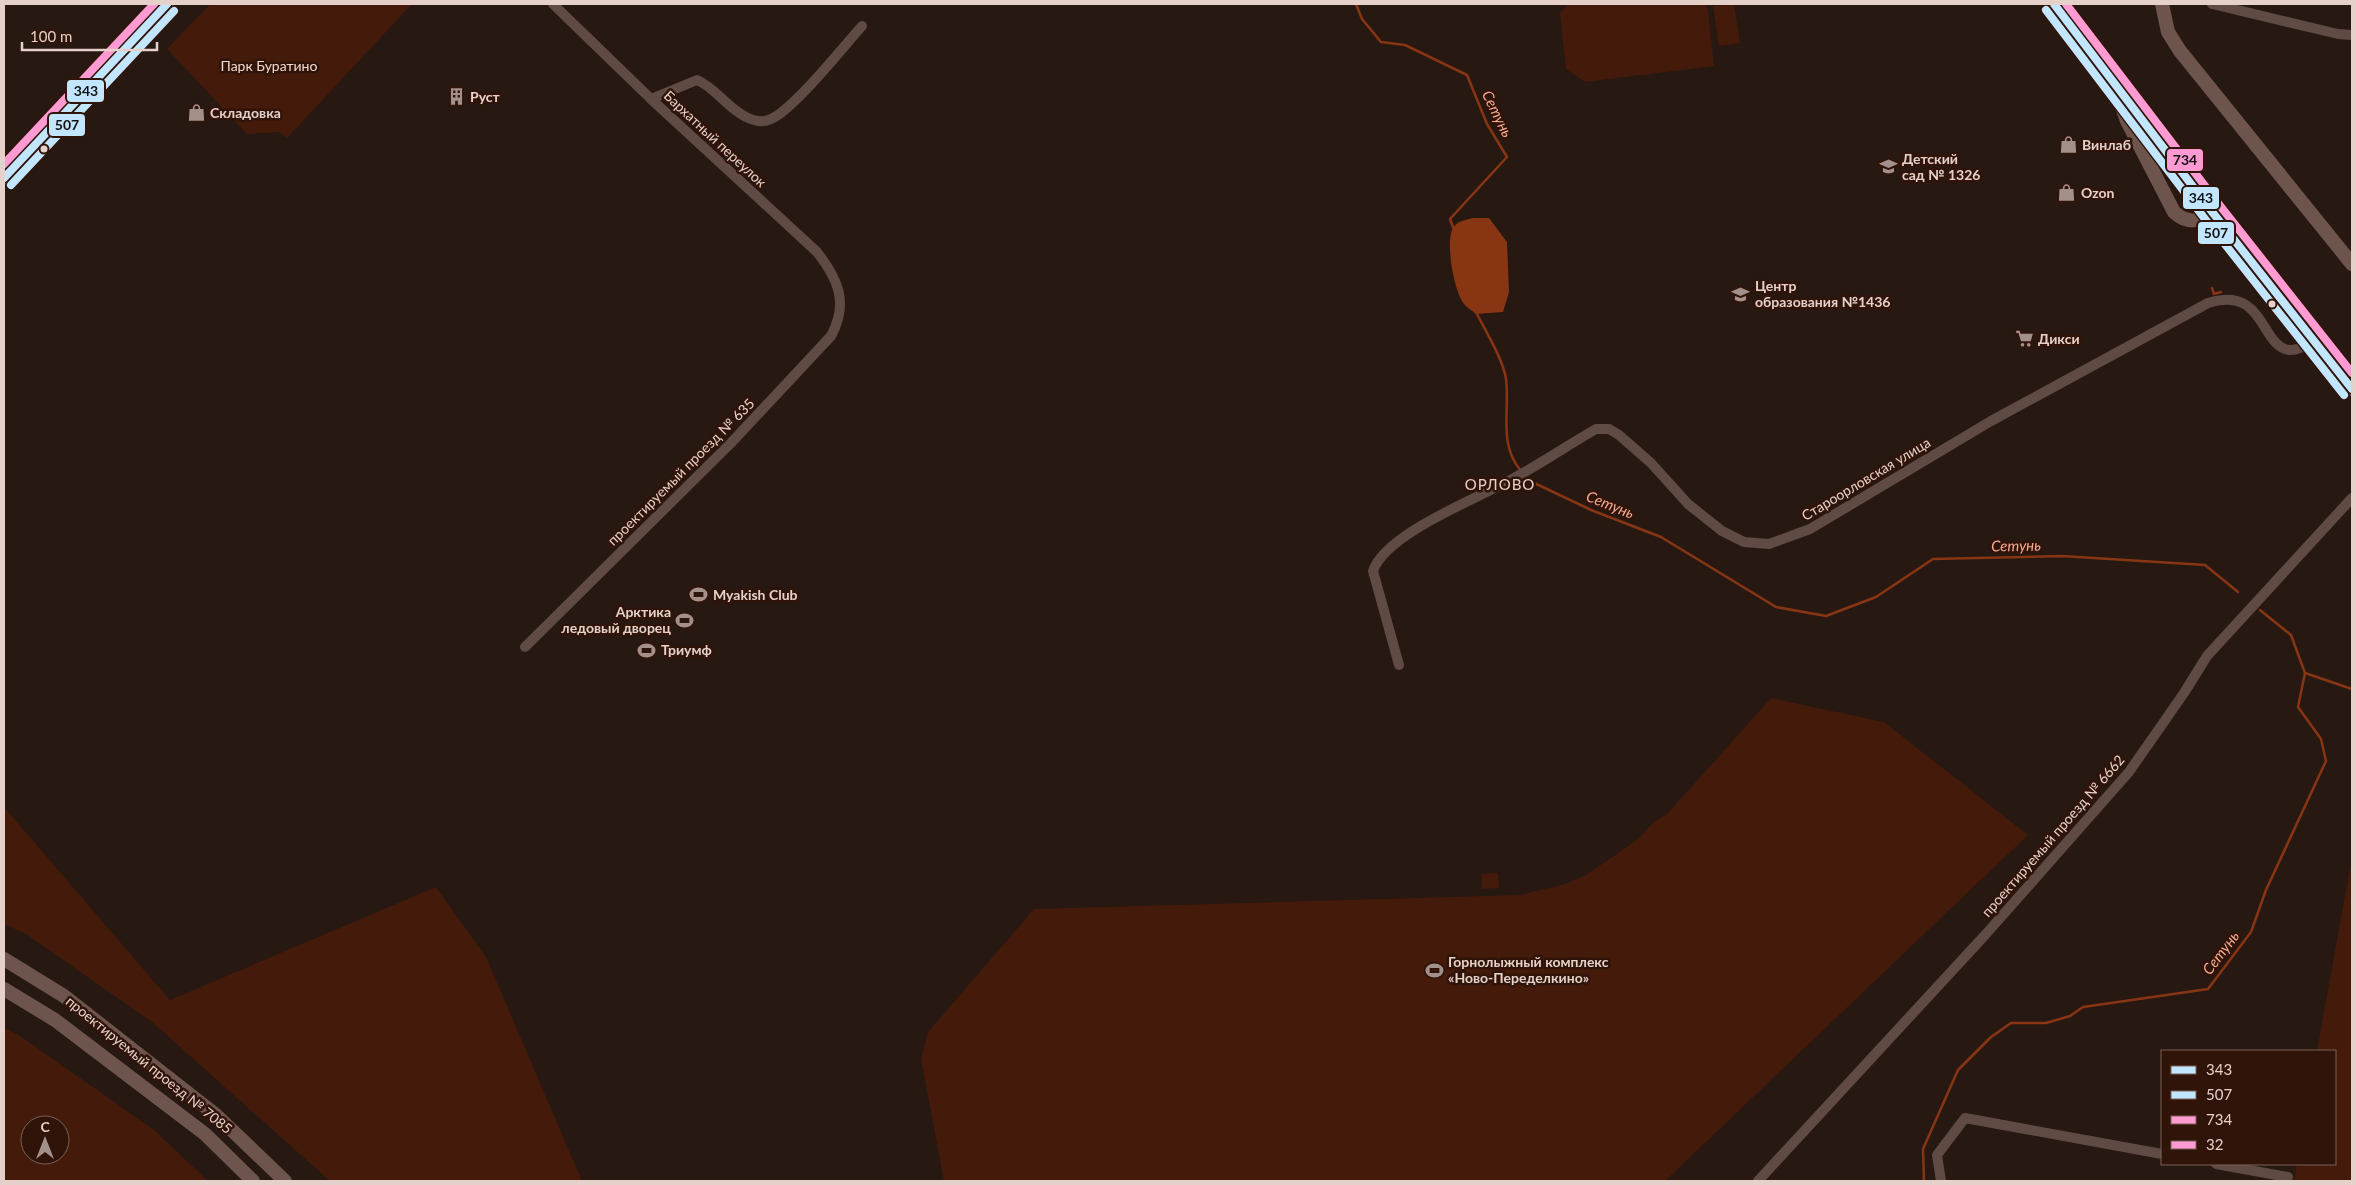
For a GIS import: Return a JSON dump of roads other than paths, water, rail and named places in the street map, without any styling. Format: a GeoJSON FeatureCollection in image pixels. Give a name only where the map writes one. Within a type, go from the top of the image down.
{"type":"FeatureCollection","features":[{"type":"Feature","properties":{"kind":"main road"},"geometry":{"type":"LineString","coordinates":[[4,178],[167,4]]}},
{"type":"Feature","properties":{"kind":"main road"},"geometry":{"type":"LineString","coordinates":[[2054,4],[2213,213],[2314,340],[2350,381]]}},
{"type":"Feature","properties":{"kind":"main road"},"geometry":{"type":"LineString","coordinates":[[2162,4],[2168,32],[2180,51],[2352,264]]}},
{"type":"Feature","properties":{"kind":"main road"},"geometry":{"type":"LineString","coordinates":[[2111,78],[2127,121],[2174,212],[2188,221],[2201,220],[2213,213]]}},
{"type":"Feature","properties":{"kind":"main road","name":"проектируемый проезд № 7085"},"geometry":{"type":"LineString","coordinates":[[4,959],[64,996],[216,1116],[285,1181]]}},
{"type":"Feature","properties":{"kind":"main road","name":"проектируемый проезд № 7085"},"geometry":{"type":"LineString","coordinates":[[4,988],[55,1020],[205,1134],[253,1181]]}},
{"type":"Feature","properties":{"kind":"street","name":"Бархатный переулок"},"geometry":{"type":"LineString","coordinates":[[553,4],[651,99],[817,252],[836,284],[841,306]]}},
{"type":"Feature","properties":{"kind":"street"},"geometry":{"type":"LineString","coordinates":[[2212,4],[2338,34],[2352,35]]}},
{"type":"Feature","properties":{"kind":"street"},"geometry":{"type":"LineString","coordinates":[[651,99],[697,80],[706,84],[744,116],[758,121],[771,120],[786,109],[862,26]]}},
{"type":"Feature","properties":{"kind":"street","name":"Староорловская улица"},"geometry":{"type":"LineString","coordinates":[[1399,665],[1373,571],[1376,562],[1400,540],[1435,517],[1514,478],[1596,429],[1609,429],[1619,435],[1651,463],[1688,504],[1722,531],[1744,542],[1769,544],[1810,530],[1991,421],[2100,364],[2208,303],[2230,300],[2244,303],[2255,312],[2279,346],[2290,350],[2302,347],[2314,340]]}},
{"type":"Feature","properties":{"kind":"street","name":"проектируемый проезд № 635"},"geometry":{"type":"LineString","coordinates":[[525,648],[731,444],[831,336],[840,316],[841,306]]}},
{"type":"Feature","properties":{"kind":"street","name":"проектируемый проезд № 6662"},"geometry":{"type":"LineString","coordinates":[[1758,1181],[1986,934],[2129,772],[2184,693],[2207,656],[2352,498]]}},
{"type":"Feature","properties":{"kind":"street"},"geometry":{"type":"LineString","coordinates":[[1941,1181],[1937,1155],[1965,1118],[2161,1154]]}},
{"type":"Feature","properties":{"kind":"street"},"geometry":{"type":"LineString","coordinates":[[2222,1165],[2288,1177]]}},
{"type":"Feature","properties":{"kind":"waterway","name":"Сетунь"},"geometry":{"type":"LineString","coordinates":[[1356,4],[1362,19],[1381,42],[1405,45],[1467,75],[1487,124],[1507,157],[1450,219],[1454,230]]}},
{"type":"Feature","properties":{"kind":"waterway"},"geometry":{"type":"LineString","coordinates":[[2212,288],[2214,294],[2221,292]]}},
{"type":"Feature","properties":{"kind":"waterway","name":"Сетунь"},"geometry":{"type":"LineString","coordinates":[[1476,312],[1498,354],[1504,371],[1507,391],[1507,438],[1514,461],[1521,471]]}},
{"type":"Feature","properties":{"kind":"waterway","name":"Сетунь"},"geometry":{"type":"LineString","coordinates":[[1524,475],[1528,480],[1591,510],[1661,537],[1776,607],[1826,616],[1876,597],[1933,559],[2062,556],[2205,565],[2238,592]]}},
{"type":"Feature","properties":{"kind":"waterway","name":"Сетунь"},"geometry":{"type":"LineString","coordinates":[[1924,1181],[1923,1149],[1958,1070],[1991,1037],[2011,1023],[2046,1023],[2070,1016],[2083,1007],[2208,989],[2251,932],[2266,890],[2326,761],[2321,739],[2298,707],[2305,673],[2291,635],[2260,610]]}},
{"type":"Feature","properties":{"kind":"waterway"},"geometry":{"type":"LineString","coordinates":[[2305,673],[2352,689]]}},
{"type":"Feature","properties":{"kind":"place","name":"Руст"},"geometry":{"type":"Point","coordinates":[456,97]}},
{"type":"Feature","properties":{"kind":"place","name":"Складовка"},"geometry":{"type":"Point","coordinates":[196,113]}},
{"type":"Feature","properties":{"kind":"place","name":"Винлаб"},"geometry":{"type":"Point","coordinates":[2068,145]}},
{"type":"Feature","properties":{"kind":"place","name":"Детский сад № 1326"},"geometry":{"type":"Point","coordinates":[1888,167]}},
{"type":"Feature","properties":{"kind":"place","name":"Ozon"},"geometry":{"type":"Point","coordinates":[2067,193]}},
{"type":"Feature","properties":{"kind":"place","name":"Центр образования №1436"},"geometry":{"type":"Point","coordinates":[1741,294]}},
{"type":"Feature","properties":{"kind":"place","name":"Дикси"},"geometry":{"type":"Point","coordinates":[2024,339]}},
{"type":"Feature","properties":{"kind":"place","name":"Myakish Club"},"geometry":{"type":"Point","coordinates":[699,595]}},
{"type":"Feature","properties":{"kind":"place","name":"Арктика ледовый дворец"},"geometry":{"type":"Point","coordinates":[685,620]}},
{"type":"Feature","properties":{"kind":"place","name":"Триумф"},"geometry":{"type":"Point","coordinates":[647,650]}},
{"type":"Feature","properties":{"kind":"place","name":"Горнолыжный комплекс «Ново-Переделкино»"},"geometry":{"type":"Point","coordinates":[1434,970]}},
{"type":"Feature","properties":{"kind":"district","name":"ОРЛОВО"},"geometry":{"type":"Point","coordinates":[1500,485]}},
{"type":"Feature","properties":{"kind":"park label","name":"Парк Буратино"},"geometry":{"type":"Point","coordinates":[269,66]}}]}
